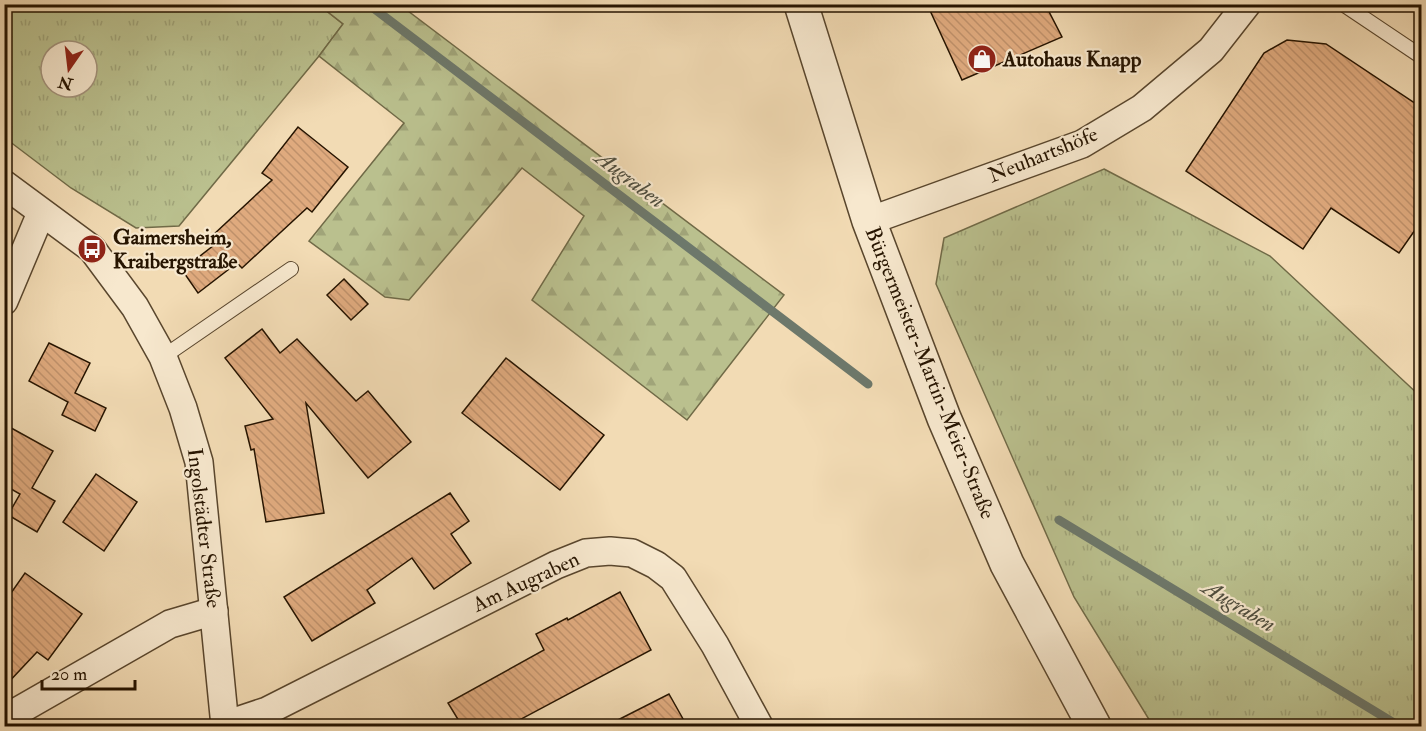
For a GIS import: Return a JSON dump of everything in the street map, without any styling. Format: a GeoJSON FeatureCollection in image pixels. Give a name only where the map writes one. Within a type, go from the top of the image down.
{"type":"FeatureCollection","features":[{"type":"Feature","properties":{"kind":"street","name":"Bürgermeister-Martin-Meier-Straße"},"geometry":{"type":"LineString","coordinates":[[801,4],[869,221],[944,418],[1007,564],[1094,726]]}},
{"type":"Feature","properties":{"kind":"street","name":"Neuhartshöfe"},"geometry":{"type":"LineString","coordinates":[[869,221],[1082,144],[1142,108],[1177,79],[1211,50],[1247,4]]}},
{"type":"Feature","properties":{"kind":"street","name":"Ingolstädter Straße"},"geometry":{"type":"LineString","coordinates":[[4,184],[92,249],[135,307],[163,357],[183,408],[200,462],[225,726]]}},
{"type":"Feature","properties":{"kind":"street"},"geometry":{"type":"LineString","coordinates":[[4,301],[41,213]]}},
{"type":"Feature","properties":{"kind":"street","name":"Am Augraben"},"geometry":{"type":"LineString","coordinates":[[225,726],[267,711],[556,565],[586,553],[610,551],[632,553],[656,565],[673,578],[715,645],[759,726]]}},
{"type":"Feature","properties":{"kind":"street"},"geometry":{"type":"LineString","coordinates":[[4,719],[170,624],[214,611]]}},
{"type":"Feature","properties":{"kind":"lane"},"geometry":{"type":"LineString","coordinates":[[1343,4],[1422,57]]}},
{"type":"Feature","properties":{"kind":"lane"},"geometry":{"type":"LineString","coordinates":[[163,357],[291,269]]}},
{"type":"Feature","properties":{"kind":"green space"},"geometry":{"type":"Polygon","coordinates":[[[4,5],[319,5],[343,24],[179,226],[136,228],[71,188],[5,138],[4,5]]]}},
{"type":"Feature","properties":{"kind":"green space"},"geometry":{"type":"Polygon","coordinates":[[[319,5],[400,5],[784,295],[687,420],[532,300],[584,216],[522,168],[409,300],[385,297],[309,241],[404,123],[319,56],[343,24],[319,5]]]}},
{"type":"Feature","properties":{"kind":"green space"},"geometry":{"type":"Polygon","coordinates":[[[1104,169],[1270,256],[1421,397],[1421,726],[1153,726],[1074,597],[936,284],[944,238],[1104,169]]]}},
{"type":"Feature","properties":{"kind":"building","name":"Autohaus Knapp"},"geometry":{"type":"Polygon","coordinates":[[[927,4],[1045,4],[1062,37],[962,80],[927,4]]]}},
{"type":"Feature","properties":{"kind":"building"},"geometry":{"type":"Polygon","coordinates":[[[1287,40],[1326,44],[1422,108],[1422,220],[1399,253],[1331,208],[1303,249],[1186,171],[1264,53],[1287,40]]]}},
{"type":"Feature","properties":{"kind":"building"},"geometry":{"type":"Polygon","coordinates":[[[298,127],[348,167],[312,212],[307,208],[242,268],[237,263],[198,293],[182,270],[218,242],[212,236],[272,180],[262,173],[298,127]]]}},
{"type":"Feature","properties":{"kind":"building"},"geometry":{"type":"Polygon","coordinates":[[[344,279],[368,304],[351,320],[327,295],[344,279]]]}},
{"type":"Feature","properties":{"kind":"building"},"geometry":{"type":"Polygon","coordinates":[[[262,329],[280,353],[297,339],[356,401],[368,391],[411,442],[368,478],[306,403],[324,513],[266,522],[254,449],[251,450],[245,426],[273,419],[225,358],[262,329]]]}},
{"type":"Feature","properties":{"kind":"building"},"geometry":{"type":"Polygon","coordinates":[[[49,343],[90,363],[75,393],[106,408],[95,431],[62,415],[68,402],[29,381],[49,343]]]}},
{"type":"Feature","properties":{"kind":"building"},"geometry":{"type":"Polygon","coordinates":[[[506,358],[604,435],[560,490],[462,413],[506,358]]]}},
{"type":"Feature","properties":{"kind":"building"},"geometry":{"type":"Polygon","coordinates":[[[4,424],[53,451],[32,488],[55,501],[37,532],[8,515],[20,494],[4,485],[4,424]]]}},
{"type":"Feature","properties":{"kind":"building"},"geometry":{"type":"Polygon","coordinates":[[[96,474],[137,502],[104,551],[63,522],[96,474]]]}},
{"type":"Feature","properties":{"kind":"building"},"geometry":{"type":"Polygon","coordinates":[[[450,493],[469,521],[451,534],[471,563],[434,589],[412,558],[367,590],[375,603],[312,641],[284,597],[450,493]]]}},
{"type":"Feature","properties":{"kind":"building"},"geometry":{"type":"Polygon","coordinates":[[[25,573],[82,614],[48,660],[37,652],[4,687],[4,603],[25,573]]]}},
{"type":"Feature","properties":{"kind":"building"},"geometry":{"type":"Polygon","coordinates":[[[620,592],[651,650],[508,726],[462,726],[448,703],[544,650],[536,634],[620,592]]]}},
{"type":"Feature","properties":{"kind":"building"},"geometry":{"type":"Polygon","coordinates":[[[669,694],[687,726],[606,726],[669,694]]]}},
{"type":"Feature","properties":{"kind":"waterway","name":"Augraben"},"geometry":{"type":"LineString","coordinates":[[368,4],[868,384]]}},
{"type":"Feature","properties":{"kind":"waterway","name":"Augraben"},"geometry":{"type":"LineString","coordinates":[[1059,520],[1399,726]]}},
{"type":"Feature","properties":{"kind":"place","name":"Autohaus Knapp"},"geometry":{"type":"Point","coordinates":[982,59]}},
{"type":"Feature","properties":{"kind":"place","name":"Gaimersheim, Kraibergstraße"},"geometry":{"type":"Point","coordinates":[92,249]}}]}
